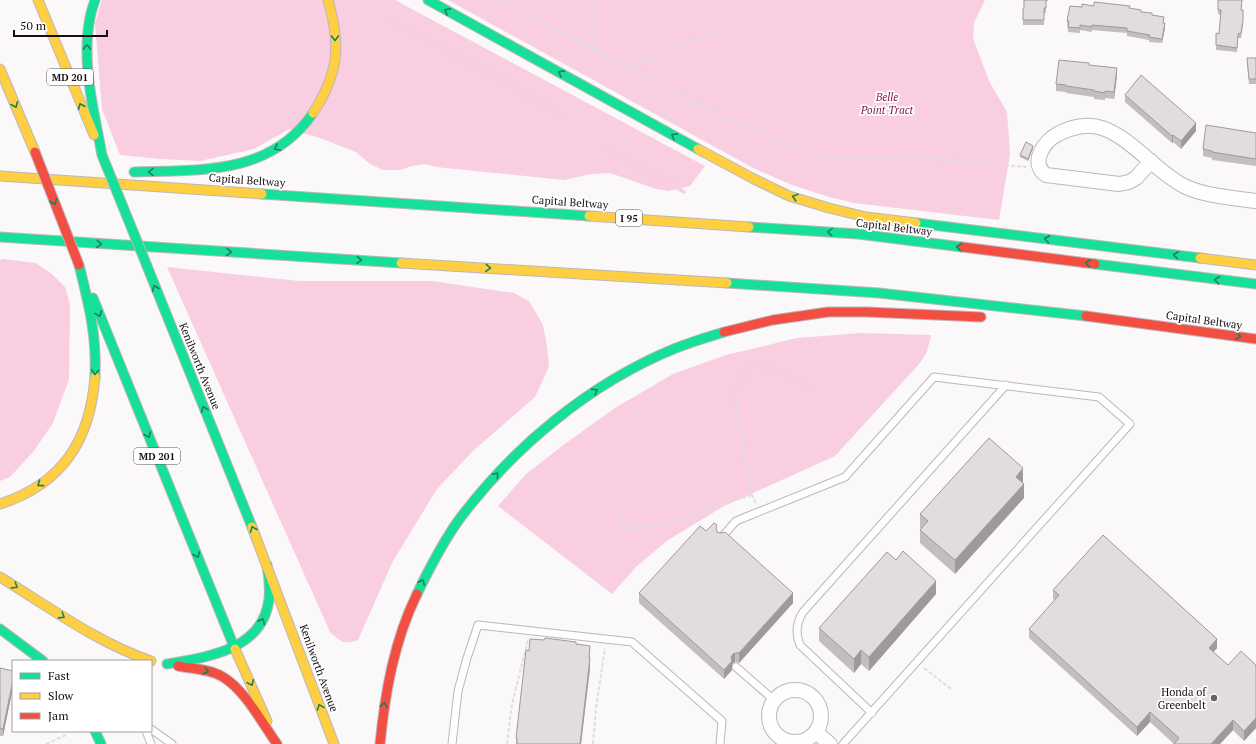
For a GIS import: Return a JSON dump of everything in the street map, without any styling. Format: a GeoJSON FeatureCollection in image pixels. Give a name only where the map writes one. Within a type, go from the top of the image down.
{"type":"FeatureCollection","features":[{"type":"Feature","properties":{"kind":"main road","name":"Kenilworth Avenue"},"geometry":{"type":"LineString","coordinates":[[38,0],[267,565],[334,744]]}},
{"type":"Feature","properties":{"kind":"main road"},"geometry":{"type":"LineString","coordinates":[[95,0],[92,7],[87,35],[87,66],[102,155]]}},
{"type":"Feature","properties":{"kind":"main road"},"geometry":{"type":"LineString","coordinates":[[101,173],[194,171],[240,164],[263,156],[286,143],[320,104],[331,78],[336,54],[334,28],[328,0]]}},
{"type":"Feature","properties":{"kind":"main road"},"geometry":{"type":"LineString","coordinates":[[428,0],[709,155],[789,196],[866,217],[1256,265]]}},
{"type":"Feature","properties":{"kind":"main road","name":"MD 201"},"geometry":{"type":"LineString","coordinates":[[0,69],[35,152],[79,265],[235,648],[277,744]]}},
{"type":"Feature","properties":{"kind":"main road"},"geometry":{"type":"LineString","coordinates":[[0,175],[85,173]]}},
{"type":"Feature","properties":{"kind":"main road","name":"Capital Beltway"},"geometry":{"type":"LineString","coordinates":[[0,175],[858,234],[1256,284]]}},
{"type":"Feature","properties":{"kind":"main road","name":"Capital Beltway"},"geometry":{"type":"LineString","coordinates":[[0,237],[879,293],[1086,316],[1256,339]]}},
{"type":"Feature","properties":{"kind":"main road"},"geometry":{"type":"LineString","coordinates":[[8,246],[46,240]]}},
{"type":"Feature","properties":{"kind":"main road"},"geometry":{"type":"LineString","coordinates":[[0,504],[14,500],[37,487],[55,473],[73,453],[84,431],[92,402],[96,369],[94,334],[79,265]]}},
{"type":"Feature","properties":{"kind":"main road"},"geometry":{"type":"LineString","coordinates":[[380,744],[383,709],[388,680],[400,636],[412,603],[428,570],[446,539],[471,504],[498,472],[525,445],[557,418],[594,392],[639,366],[674,349],[723,332],[764,322],[819,313],[859,311],[991,318]]}},
{"type":"Feature","properties":{"kind":"main road"},"geometry":{"type":"LineString","coordinates":[[1046,321],[1221,334]]}},
{"type":"Feature","properties":{"kind":"main road"},"geometry":{"type":"LineString","coordinates":[[167,664],[200,658],[235,648],[250,637],[261,624],[267,608],[269,587],[267,565]]}},
{"type":"Feature","properties":{"kind":"main road"},"geometry":{"type":"LineString","coordinates":[[0,577],[110,644],[134,656],[148,660]]}},
{"type":"Feature","properties":{"kind":"main road"},"geometry":{"type":"LineString","coordinates":[[0,629],[42,660]]}},
{"type":"Feature","properties":{"kind":"main road"},"geometry":{"type":"LineString","coordinates":[[152,661],[211,672],[224,678],[243,696],[277,744]]}},
{"type":"Feature","properties":{"kind":"street"},"geometry":{"type":"LineString","coordinates":[[1151,162],[1136,178],[1129,182],[1119,184],[1046,175],[1042,173],[1038,160],[1044,146],[1057,134],[1079,126],[1095,127],[1111,132],[1184,186],[1198,192],[1256,201]]}},
{"type":"Feature","properties":{"kind":"street"},"geometry":{"type":"LineString","coordinates":[[792,691],[806,692],[813,697],[817,702],[821,715],[821,721],[816,732],[801,743],[789,741],[780,737],[770,724],[769,716],[775,701],[784,693],[792,691]]}},
{"type":"Feature","properties":{"kind":"street"},"geometry":{"type":"LineString","coordinates":[[816,732],[830,744]]}},
{"type":"Feature","properties":{"kind":"lane"},"geometry":{"type":"LineString","coordinates":[[721,538],[736,521],[845,477],[934,376],[1099,397],[1130,424],[843,744]]}},
{"type":"Feature","properties":{"kind":"lane"},"geometry":{"type":"LineString","coordinates":[[872,713],[800,645],[796,633],[799,621],[804,612],[1006,385]]}},
{"type":"Feature","properties":{"kind":"lane"},"geometry":{"type":"LineString","coordinates":[[452,744],[458,691],[478,625],[632,642],[722,721],[720,744]]}},
{"type":"Feature","properties":{"kind":"lane"},"geometry":{"type":"LineString","coordinates":[[736,667],[775,701]]}},
{"type":"Feature","properties":{"kind":"lane"},"geometry":{"type":"LineString","coordinates":[[152,730],[172,744]]}},
{"type":"Feature","properties":{"kind":"lane"},"geometry":{"type":"LineString","coordinates":[[146,732],[151,744]]}},
{"type":"Feature","properties":{"kind":"path"},"geometry":{"type":"LineString","coordinates":[[502,0],[728,120],[776,140],[827,156],[855,159],[917,157],[1040,168]]}},
{"type":"Feature","properties":{"kind":"path"},"geometry":{"type":"LineString","coordinates":[[597,0],[597,51]]}},
{"type":"Feature","properties":{"kind":"path"},"geometry":{"type":"LineString","coordinates":[[630,69],[716,32]]}},
{"type":"Feature","properties":{"kind":"path"},"geometry":{"type":"LineString","coordinates":[[618,507],[626,529],[666,523],[700,513],[729,501],[752,495],[740,426],[737,399]]}},
{"type":"Feature","properties":{"kind":"path"},"geometry":{"type":"LineString","coordinates":[[507,744],[512,703],[528,638]]}},
{"type":"Feature","properties":{"kind":"path"},"geometry":{"type":"LineString","coordinates":[[593,744],[596,708],[606,646]]}},
{"type":"Feature","properties":{"kind":"path"},"geometry":{"type":"LineString","coordinates":[[917,661],[932,675],[951,689]]}},
{"type":"Feature","properties":{"kind":"path"},"geometry":{"type":"LineString","coordinates":[[46,744],[66,735]]}},
{"type":"Feature","properties":{"kind":"green space"},"geometry":{"type":"Polygon","coordinates":[[[102,0],[395,0],[705,166],[690,186],[668,191],[656,189],[610,173],[592,174],[564,180],[436,167],[425,164],[400,170],[383,170],[370,164],[356,152],[320,138],[289,129],[254,149],[200,161],[120,155],[102,109],[95,23],[102,0]]]}},
{"type":"Feature","properties":{"kind":"green space","name":"Belle Point Tract"},"geometry":{"type":"Polygon","coordinates":[[[448,0],[985,0],[974,23],[973,38],[989,81],[1007,112],[1010,154],[999,220],[854,203],[829,197],[792,185],[755,169],[448,0]]]}},
{"type":"Feature","properties":{"kind":"green space"},"geometry":{"type":"Polygon","coordinates":[[[3,259],[36,263],[53,275],[65,287],[70,305],[69,379],[53,423],[33,452],[10,477],[0,481],[0,260],[3,259]]]}},
{"type":"Feature","properties":{"kind":"green space"},"geometry":{"type":"Polygon","coordinates":[[[167,267],[299,281],[432,281],[514,293],[529,301],[543,325],[549,367],[535,397],[474,450],[437,489],[393,561],[358,640],[343,642],[330,632],[167,267]]]}},
{"type":"Feature","properties":{"kind":"green space"},"geometry":{"type":"Polygon","coordinates":[[[861,333],[931,335],[927,352],[920,363],[835,456],[724,506],[668,540],[637,566],[612,594],[498,506],[526,474],[566,443],[615,408],[673,374],[726,355],[797,338],[861,333]]]}},
{"type":"Feature","properties":{"kind":"building"},"geometry":{"type":"Polygon","coordinates":[[[1024,0],[1046,0],[1044,20],[1023,20],[1024,0]]]}},
{"type":"Feature","properties":{"kind":"building"},"geometry":{"type":"Polygon","coordinates":[[[1218,0],[1242,0],[1241,10],[1243,10],[1243,21],[1241,33],[1238,34],[1237,48],[1216,45],[1216,33],[1219,34],[1221,10],[1218,10],[1218,0]]]}},
{"type":"Feature","properties":{"kind":"building"},"geometry":{"type":"Polygon","coordinates":[[[1094,2],[1130,6],[1129,8],[1141,10],[1141,12],[1152,13],[1152,15],[1164,17],[1163,23],[1165,23],[1162,39],[1149,37],[1150,35],[1127,31],[1127,28],[1092,25],[1092,27],[1080,25],[1080,28],[1068,27],[1069,21],[1067,21],[1070,6],[1082,7],[1082,4],[1094,6],[1094,2]]]}},
{"type":"Feature","properties":{"kind":"building"},"geometry":{"type":"Polygon","coordinates":[[[1247,58],[1256,58],[1256,79],[1249,79],[1247,58]]]}},
{"type":"Feature","properties":{"kind":"building"},"geometry":{"type":"Polygon","coordinates":[[[1059,60],[1117,68],[1114,92],[1105,91],[1105,93],[1056,84],[1059,60]]]}},
{"type":"Feature","properties":{"kind":"building"},"geometry":{"type":"Polygon","coordinates":[[[1141,75],[1196,123],[1181,141],[1173,135],[1172,136],[1125,95],[1141,75]]]}},
{"type":"Feature","properties":{"kind":"building"},"geometry":{"type":"Polygon","coordinates":[[[1206,125],[1256,133],[1256,159],[1212,152],[1203,149],[1206,125]]]}},
{"type":"Feature","properties":{"kind":"building"},"geometry":{"type":"Polygon","coordinates":[[[1026,142],[1033,146],[1028,159],[1020,155],[1026,142]]]}},
{"type":"Feature","properties":{"kind":"building"},"geometry":{"type":"Polygon","coordinates":[[[989,438],[1023,468],[1016,477],[1024,484],[955,560],[920,530],[928,521],[920,514],[989,438]]]}},
{"type":"Feature","properties":{"kind":"building"},"geometry":{"type":"Polygon","coordinates":[[[714,523],[717,525],[717,532],[725,532],[793,593],[739,653],[733,654],[731,657],[732,661],[724,670],[639,593],[700,526],[706,531],[714,523]]]}},
{"type":"Feature","properties":{"kind":"building"},"geometry":{"type":"Polygon","coordinates":[[[1103,535],[1217,639],[1209,648],[1228,665],[1241,651],[1256,665],[1256,718],[1244,731],[1233,720],[1211,744],[1174,744],[1179,738],[1150,712],[1137,727],[1029,629],[1059,595],[1053,590],[1103,535]]]}},
{"type":"Feature","properties":{"kind":"building"},"geometry":{"type":"Polygon","coordinates":[[[903,551],[936,581],[869,657],[861,650],[854,659],[819,628],[887,552],[896,560],[903,551]]]}},
{"type":"Feature","properties":{"kind":"building"},"geometry":{"type":"Polygon","coordinates":[[[545,638],[576,642],[576,644],[590,646],[590,658],[580,744],[517,744],[516,738],[526,650],[529,651],[530,639],[544,640],[545,638]]]}},
{"type":"Feature","properties":{"kind":"building"},"geometry":{"type":"Polygon","coordinates":[[[0,668],[12,671],[12,685],[3,729],[0,728],[0,668]]]}},
{"type":"Feature","properties":{"kind":"waterway"},"geometry":{"type":"LineString","coordinates":[[386,18],[473,64],[563,116],[607,149],[684,192]]}},
{"type":"Feature","properties":{"kind":"waterway"},"geometry":{"type":"LineString","coordinates":[[734,399],[749,362],[782,373],[809,387]]}},
{"type":"Feature","properties":{"kind":"traffic: fast"},"geometry":{"type":"LineString","coordinates":[[95,0],[90,16],[87,52],[92,104],[102,155]]}},
{"type":"Feature","properties":{"kind":"traffic: fast"},"geometry":{"type":"LineString","coordinates":[[428,0],[698,149]]}},
{"type":"Feature","properties":{"kind":"traffic: fast"},"geometry":{"type":"LineString","coordinates":[[134,172],[209,169],[233,165],[256,158],[277,148],[296,133],[313,113]]}},
{"type":"Feature","properties":{"kind":"traffic: fast"},"geometry":{"type":"LineString","coordinates":[[102,155],[147,266]]}},
{"type":"Feature","properties":{"kind":"traffic: fast"},"geometry":{"type":"LineString","coordinates":[[262,194],[589,216]]}},
{"type":"Feature","properties":{"kind":"traffic: fast"},"geometry":{"type":"LineString","coordinates":[[916,223],[1200,258]]}},
{"type":"Feature","properties":{"kind":"traffic: fast"},"geometry":{"type":"LineString","coordinates":[[749,227],[858,234],[962,247]]}},
{"type":"Feature","properties":{"kind":"traffic: fast"},"geometry":{"type":"LineString","coordinates":[[0,237],[401,263]]}},
{"type":"Feature","properties":{"kind":"traffic: fast"},"geometry":{"type":"LineString","coordinates":[[1095,264],[1256,284]]}},
{"type":"Feature","properties":{"kind":"traffic: fast"},"geometry":{"type":"LineString","coordinates":[[79,265],[89,307],[93,334],[95,348],[95,377]]}},
{"type":"Feature","properties":{"kind":"traffic: fast"},"geometry":{"type":"LineString","coordinates":[[147,266],[252,527]]}},
{"type":"Feature","properties":{"kind":"traffic: fast"},"geometry":{"type":"LineString","coordinates":[[727,283],[879,293],[1086,316]]}},
{"type":"Feature","properties":{"kind":"traffic: fast"},"geometry":{"type":"LineString","coordinates":[[93,298],[235,649]]}},
{"type":"Feature","properties":{"kind":"traffic: fast"},"geometry":{"type":"LineString","coordinates":[[417,594],[431,566],[458,521],[503,468],[528,443],[555,420],[613,379],[644,362],[676,348],[724,332]]}},
{"type":"Feature","properties":{"kind":"traffic: fast"},"geometry":{"type":"LineString","coordinates":[[167,664],[216,654],[245,640],[256,630],[265,616],[269,599],[267,565]]}},
{"type":"Feature","properties":{"kind":"traffic: fast"},"geometry":{"type":"LineString","coordinates":[[0,629],[42,660]]}},
{"type":"Feature","properties":{"kind":"traffic: fast"},"geometry":{"type":"LineString","coordinates":[[95,732],[101,744]]}},
{"type":"Feature","properties":{"kind":"traffic: slow"},"geometry":{"type":"LineString","coordinates":[[38,0],[94,135]]}},
{"type":"Feature","properties":{"kind":"traffic: slow"},"geometry":{"type":"LineString","coordinates":[[313,113],[322,99],[328,85],[333,72],[335,58],[335,31],[328,0]]}},
{"type":"Feature","properties":{"kind":"traffic: slow"},"geometry":{"type":"LineString","coordinates":[[0,69],[35,152]]}},
{"type":"Feature","properties":{"kind":"traffic: slow"},"geometry":{"type":"LineString","coordinates":[[698,149],[789,196],[866,217],[916,223]]}},
{"type":"Feature","properties":{"kind":"traffic: slow"},"geometry":{"type":"LineString","coordinates":[[0,176],[262,194]]}},
{"type":"Feature","properties":{"kind":"traffic: slow"},"geometry":{"type":"LineString","coordinates":[[589,216],[749,227]]}},
{"type":"Feature","properties":{"kind":"traffic: slow"},"geometry":{"type":"LineString","coordinates":[[1200,258],[1256,265]]}},
{"type":"Feature","properties":{"kind":"traffic: slow"},"geometry":{"type":"LineString","coordinates":[[401,263],[727,283]]}},
{"type":"Feature","properties":{"kind":"traffic: slow"},"geometry":{"type":"LineString","coordinates":[[0,504],[22,495],[40,485],[56,472],[69,457],[79,440],[87,421],[95,377]]}},
{"type":"Feature","properties":{"kind":"traffic: slow"},"geometry":{"type":"LineString","coordinates":[[252,527],[334,744]]}},
{"type":"Feature","properties":{"kind":"traffic: slow"},"geometry":{"type":"LineString","coordinates":[[0,577],[92,634],[148,660]]}},
{"type":"Feature","properties":{"kind":"traffic: slow"},"geometry":{"type":"LineString","coordinates":[[235,649],[267,721]]}},
{"type":"Feature","properties":{"kind":"traffic: jam"},"geometry":{"type":"LineString","coordinates":[[35,152],[79,265]]}},
{"type":"Feature","properties":{"kind":"traffic: jam"},"geometry":{"type":"LineString","coordinates":[[962,247],[1095,264]]}},
{"type":"Feature","properties":{"kind":"traffic: jam"},"geometry":{"type":"LineString","coordinates":[[724,332],[773,320],[828,312],[867,312],[981,317]]}},
{"type":"Feature","properties":{"kind":"traffic: jam"},"geometry":{"type":"LineString","coordinates":[[1086,316],[1256,339]]}},
{"type":"Feature","properties":{"kind":"traffic: jam"},"geometry":{"type":"LineString","coordinates":[[380,744],[392,668],[402,630],[417,594]]}},
{"type":"Feature","properties":{"kind":"traffic: jam"},"geometry":{"type":"LineString","coordinates":[[178,666],[213,672],[231,683],[246,698],[277,744]]}},
{"type":"Feature","properties":{"kind":"place","name":"Honda of Greenbelt"},"geometry":{"type":"Point","coordinates":[1214,698]}}]}
